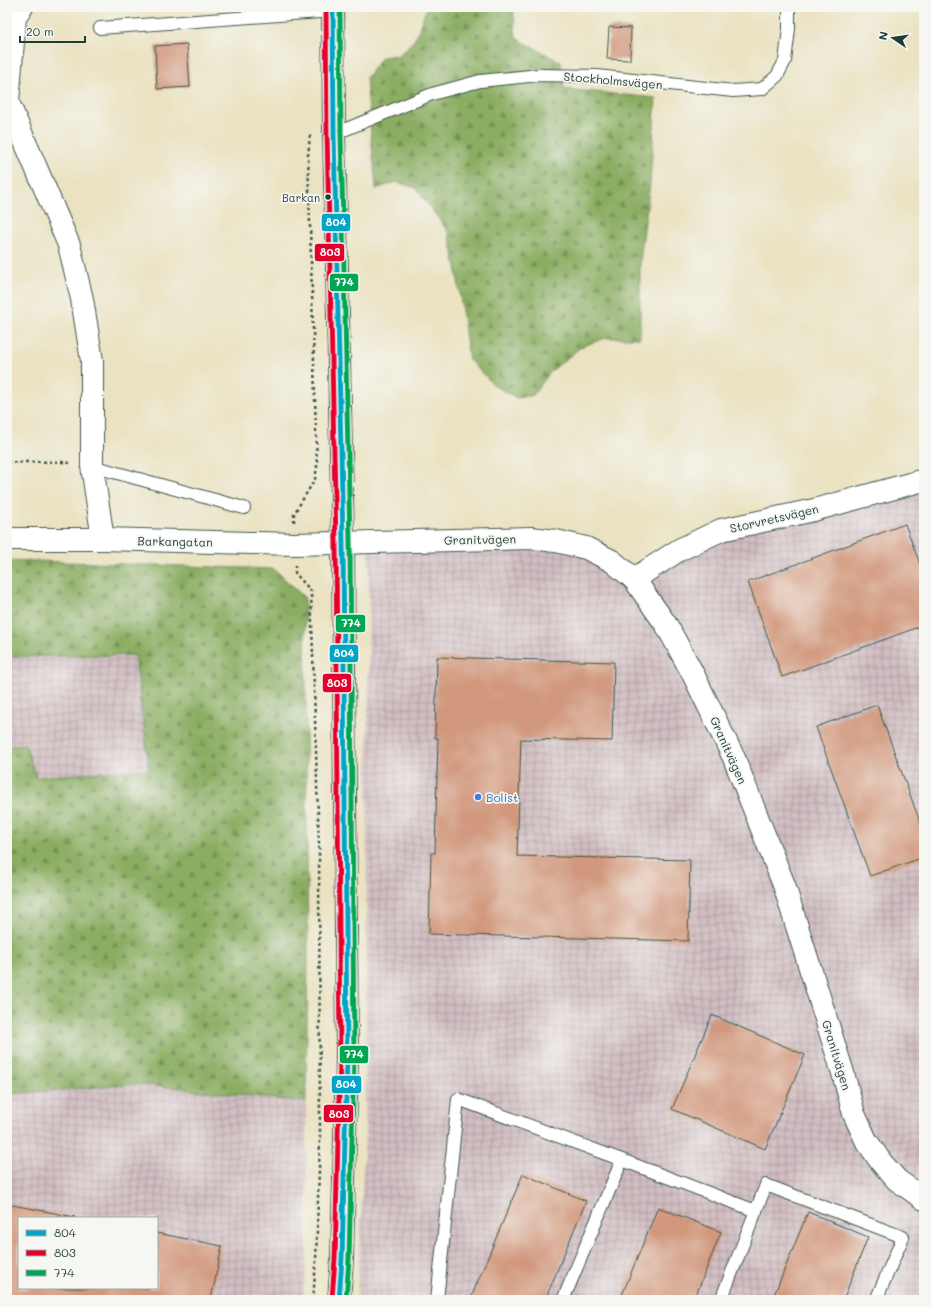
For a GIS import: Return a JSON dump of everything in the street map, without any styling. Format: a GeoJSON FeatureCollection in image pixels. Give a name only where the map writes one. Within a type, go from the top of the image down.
{"type":"FeatureCollection","features":[{"type":"Feature","properties":{"kind":"main road"},"geometry":{"type":"LineString","coordinates":[[333,9],[334,134],[343,542],[347,1057],[342,1259],[339,1300]]}},
{"type":"Feature","properties":{"kind":"street"},"geometry":{"type":"LineString","coordinates":[[22,7],[15,17],[8,102],[69,245],[82,299],[92,361],[92,466],[102,539]]}},
{"type":"Feature","properties":{"kind":"street","name":"Storvretsvägen"},"geometry":{"type":"LineString","coordinates":[[634,579],[679,550],[721,530],[814,510],[924,480]]}},
{"type":"Feature","properties":{"kind":"street","name":"Granitvägen"},"geometry":{"type":"LineString","coordinates":[[343,542],[532,538],[586,548],[612,561],[634,579],[667,626],[694,674],[734,758],[784,885],[843,1073],[854,1114],[866,1140],[881,1162],[897,1180],[924,1199]]}},
{"type":"Feature","properties":{"kind":"street","name":"Barkangatan"},"geometry":{"type":"LineString","coordinates":[[7,540],[102,539],[294,544],[343,542]]}},
{"type":"Feature","properties":{"kind":"lane","name":"Stockholmsvägen"},"geometry":{"type":"LineString","coordinates":[[334,134],[432,94],[480,81],[539,75],[598,76],[733,91],[762,89],[778,76],[785,61],[790,29],[789,7]]}},
{"type":"Feature","properties":{"kind":"lane"},"geometry":{"type":"LineString","coordinates":[[100,28],[333,9]]}},
{"type":"Feature","properties":{"kind":"lane"},"geometry":{"type":"LineString","coordinates":[[92,466],[244,508]]}},
{"type":"Feature","properties":{"kind":"lane"},"geometry":{"type":"LineString","coordinates":[[437,1300],[458,1099],[756,1211]]}},
{"type":"Feature","properties":{"kind":"lane"},"geometry":{"type":"LineString","coordinates":[[563,1300],[622,1160]]}},
{"type":"Feature","properties":{"kind":"lane"},"geometry":{"type":"LineString","coordinates":[[720,1300],[766,1185],[903,1237],[876,1300]]}},
{"type":"Feature","properties":{"kind":"path"},"geometry":{"type":"LineString","coordinates":[[310,133],[308,156],[317,467],[314,479],[294,514],[294,544],[295,573],[311,591],[319,847],[320,1138],[316,1261],[313,1300]]}},
{"type":"Feature","properties":{"kind":"path"},"geometry":{"type":"LineString","coordinates":[[7,462],[22,463],[58,461],[92,466]]}},
{"type":"Feature","properties":{"kind":"shaded area"},"geometry":{"type":"Polygon","coordinates":[[[924,480],[924,1300],[357,1300],[365,1135],[369,542],[556,541],[634,579],[679,550],[924,480]]]}},
{"type":"Feature","properties":{"kind":"shaded area"},"geometry":{"type":"Polygon","coordinates":[[[135,655],[149,769],[36,777],[25,744],[7,747],[7,657],[135,655]]]}},
{"type":"Feature","properties":{"kind":"shaded area"},"geometry":{"type":"Polygon","coordinates":[[[139,1084],[306,1102],[307,1254],[303,1300],[7,1300],[7,1094],[139,1084]]]}},
{"type":"Feature","properties":{"kind":"green space"},"geometry":{"type":"Polygon","coordinates":[[[427,7],[513,7],[516,38],[561,62],[564,89],[656,98],[650,183],[640,261],[640,338],[605,338],[581,347],[551,371],[533,395],[517,398],[495,386],[469,360],[456,267],[449,233],[416,188],[396,182],[376,189],[366,78],[382,57],[399,55],[415,39],[427,7]]]}},
{"type":"Feature","properties":{"kind":"green space"},"geometry":{"type":"Polygon","coordinates":[[[7,560],[274,569],[305,598],[308,955],[306,1102],[139,1084],[7,1094],[7,747],[25,744],[36,777],[149,769],[135,655],[7,657],[7,560]]]}},
{"type":"Feature","properties":{"kind":"building"},"geometry":{"type":"Polygon","coordinates":[[[609,27],[631,28],[630,60],[607,59],[609,27]]]}},
{"type":"Feature","properties":{"kind":"building"},"geometry":{"type":"Polygon","coordinates":[[[187,44],[190,87],[157,89],[155,46],[187,44]]]}},
{"type":"Feature","properties":{"kind":"building"},"geometry":{"type":"Polygon","coordinates":[[[905,524],[924,575],[924,625],[782,677],[748,582],[905,524]]]}},
{"type":"Feature","properties":{"kind":"building","name":"Bolist"},"geometry":{"type":"Polygon","coordinates":[[[437,657],[614,662],[612,741],[521,739],[517,856],[690,860],[688,941],[429,934],[431,853],[435,853],[438,738],[435,738],[437,657]]]}},
{"type":"Feature","properties":{"kind":"building"},"geometry":{"type":"Polygon","coordinates":[[[877,705],[924,833],[924,857],[870,876],[816,727],[877,705]]]}},
{"type":"Feature","properties":{"kind":"building"},"geometry":{"type":"Polygon","coordinates":[[[712,1015],[805,1055],[765,1149],[672,1109],[712,1015]]]}},
{"type":"Feature","properties":{"kind":"building"},"geometry":{"type":"Polygon","coordinates":[[[523,1174],[586,1201],[545,1300],[470,1300],[523,1174]]]}},
{"type":"Feature","properties":{"kind":"building"},"geometry":{"type":"Polygon","coordinates":[[[7,1204],[75,1217],[18,1217],[18,1289],[158,1289],[158,1233],[222,1246],[211,1300],[7,1300],[7,1204]]]}},
{"type":"Feature","properties":{"kind":"building"},"geometry":{"type":"Polygon","coordinates":[[[658,1207],[721,1232],[694,1300],[620,1300],[658,1207]]]}},
{"type":"Feature","properties":{"kind":"building"},"geometry":{"type":"Polygon","coordinates":[[[808,1212],[868,1237],[843,1300],[772,1300],[808,1212]]]}},
{"type":"Feature","properties":{"kind":"transit line","name":"803"},"geometry":{"type":"LineString","coordinates":[[326,7],[327,134],[336,542],[340,1057],[335,1259],[332,1299]]}},
{"type":"Feature","properties":{"kind":"transit line","name":"804"},"geometry":{"type":"LineString","coordinates":[[333,7],[334,134],[343,542],[347,1057],[342,1259],[339,1300]]}},
{"type":"Feature","properties":{"kind":"transit line","name":"774"},"geometry":{"type":"LineString","coordinates":[[340,7],[341,134],[350,542],[354,1057],[349,1259],[346,1300]]}},
{"type":"Feature","properties":{"kind":"place","name":"Barkan"},"geometry":{"type":"Point","coordinates":[328,197]}},
{"type":"Feature","properties":{"kind":"place","name":"Bolist"},"geometry":{"type":"Point","coordinates":[478,797]}}]}
